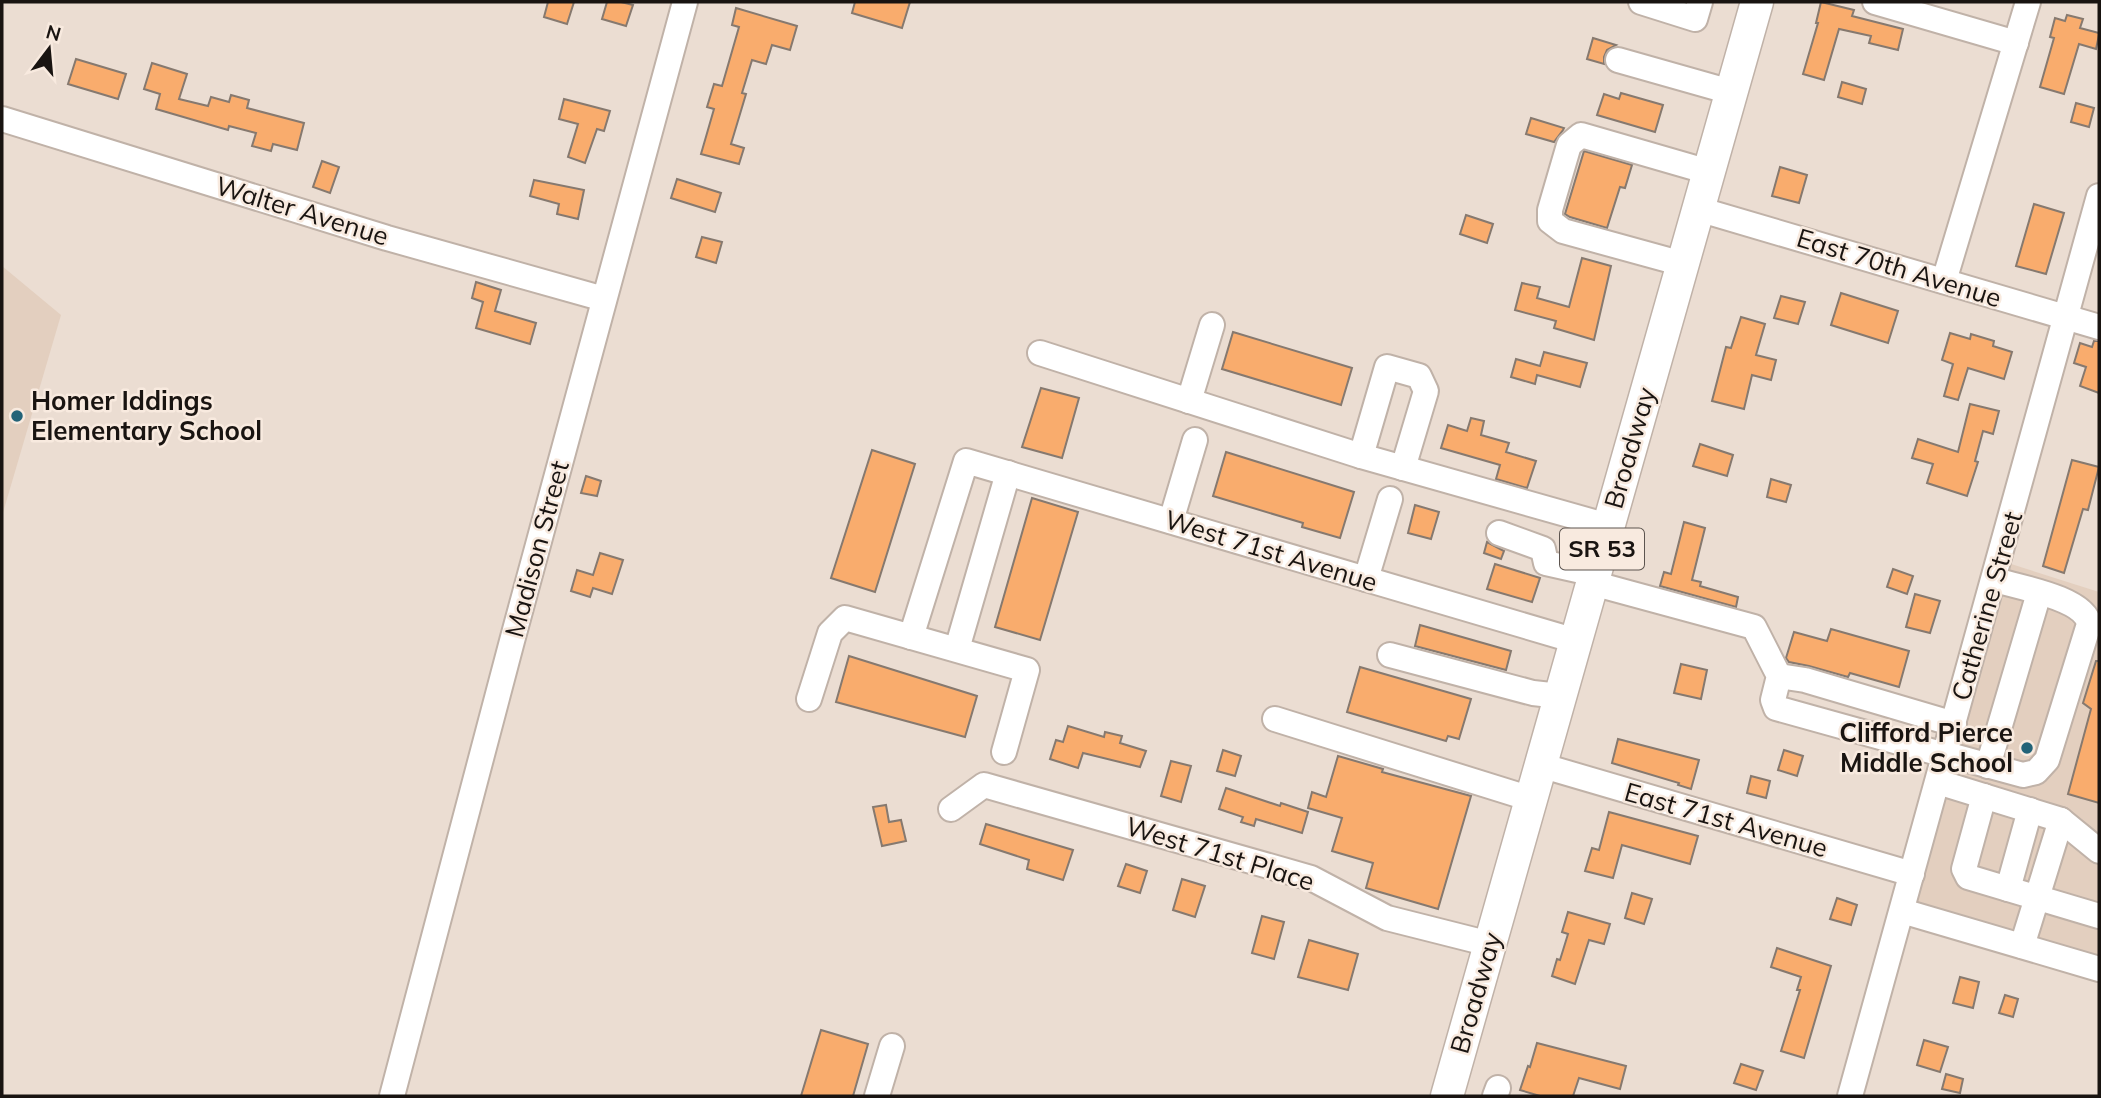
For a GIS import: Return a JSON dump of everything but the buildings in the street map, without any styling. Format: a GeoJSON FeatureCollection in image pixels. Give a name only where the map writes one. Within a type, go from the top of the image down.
{"type":"FeatureCollection","features":[{"type":"Feature","properties":{"kind":"main road","name":"Broadway"},"geometry":{"type":"LineString","coordinates":[[1447,1096],[1757,2]]}},
{"type":"Feature","properties":{"kind":"street","name":"Madison Street"},"geometry":{"type":"LineString","coordinates":[[392,1096],[685,2]]}},
{"type":"Feature","properties":{"kind":"street"},"geometry":{"type":"LineString","coordinates":[[1641,2],[1695,19],[1700,2]]}},
{"type":"Feature","properties":{"kind":"street"},"geometry":{"type":"LineString","coordinates":[[1875,2],[2016,43]]}},
{"type":"Feature","properties":{"kind":"street"},"geometry":{"type":"LineString","coordinates":[[1944,281],[2028,2]]}},
{"type":"Feature","properties":{"kind":"street"},"geometry":{"type":"LineString","coordinates":[[1618,60],[1731,92]]}},
{"type":"Feature","properties":{"kind":"street","name":"Walter Avenue"},"geometry":{"type":"LineString","coordinates":[[2,119],[387,238],[604,299]]}},
{"type":"Feature","properties":{"kind":"street"},"geometry":{"type":"LineString","coordinates":[[1683,264],[1563,231],[1550,221],[1550,210],[1569,145],[1581,135],[1709,172]]}},
{"type":"Feature","properties":{"kind":"street","name":"Catherine Street"},"geometry":{"type":"LineString","coordinates":[[1850,1096],[1995,580],[2099,196]]}},
{"type":"Feature","properties":{"kind":"street","name":"East 70th Avenue"},"geometry":{"type":"LineString","coordinates":[[1698,209],[2099,327]]}},
{"type":"Feature","properties":{"kind":"street"},"geometry":{"type":"LineString","coordinates":[[1189,401],[1212,325]]}},
{"type":"Feature","properties":{"kind":"street"},"geometry":{"type":"LineString","coordinates":[[1040,353],[1362,456],[1608,526]]}},
{"type":"Feature","properties":{"kind":"street"},"geometry":{"type":"LineString","coordinates":[[1362,456],[1387,367],[1419,376],[1426,391],[1403,468]]}},
{"type":"Feature","properties":{"kind":"street"},"geometry":{"type":"LineString","coordinates":[[1171,521],[1195,440]]}},
{"type":"Feature","properties":{"kind":"street","name":"West 71st Avenue"},"geometry":{"type":"LineString","coordinates":[[911,637],[967,461],[1576,641]]}},
{"type":"Feature","properties":{"kind":"street"},"geometry":{"type":"LineString","coordinates":[[957,649],[1008,473]]}},
{"type":"Feature","properties":{"kind":"street"},"geometry":{"type":"LineString","coordinates":[[1366,579],[1390,499]]}},
{"type":"Feature","properties":{"kind":"street"},"geometry":{"type":"LineString","coordinates":[[1499,533],[1543,549],[1546,563],[1754,627],[1779,676],[1773,701],[1776,708],[2023,775],[2036,772],[2046,760],[2089,624],[2085,614],[2068,601],[1995,580]]}},
{"type":"Feature","properties":{"kind":"street"},"geometry":{"type":"LineString","coordinates":[[1988,766],[2039,593]]}},
{"type":"Feature","properties":{"kind":"street"},"geometry":{"type":"LineString","coordinates":[[809,699],[830,633],[845,618],[1027,670],[1004,752]]}},
{"type":"Feature","properties":{"kind":"street"},"geometry":{"type":"LineString","coordinates":[[1390,655],[1533,693],[1560,696]]}},
{"type":"Feature","properties":{"kind":"street"},"geometry":{"type":"LineString","coordinates":[[1779,676],[1805,680],[1954,724]]}},
{"type":"Feature","properties":{"kind":"street"},"geometry":{"type":"LineString","coordinates":[[1275,719],[1531,799]]}},
{"type":"Feature","properties":{"kind":"street","name":"East 71st Avenue"},"geometry":{"type":"LineString","coordinates":[[1541,765],[1912,874]]}},
{"type":"Feature","properties":{"kind":"street"},"geometry":{"type":"LineString","coordinates":[[1938,782],[2061,820],[2099,851]]}},
{"type":"Feature","properties":{"kind":"street","name":"West 71st Place"},"geometry":{"type":"LineString","coordinates":[[951,808],[984,785],[1311,878],[1387,918],[1490,944]]}},
{"type":"Feature","properties":{"kind":"street"},"geometry":{"type":"LineString","coordinates":[[1984,796],[1964,869],[1968,877],[2099,916]]}},
{"type":"Feature","properties":{"kind":"street"},"geometry":{"type":"LineString","coordinates":[[2008,889],[2030,810]]}},
{"type":"Feature","properties":{"kind":"street"},"geometry":{"type":"LineString","coordinates":[[2022,946],[2061,820]]}},
{"type":"Feature","properties":{"kind":"street"},"geometry":{"type":"LineString","coordinates":[[1902,911],[2099,969]]}},
{"type":"Feature","properties":{"kind":"street"},"geometry":{"type":"LineString","coordinates":[[877,1096],[892,1045]]}},
{"type":"Feature","properties":{"kind":"shaded area","name":"Homer Iddings Elementary School"},"geometry":{"type":"Polygon","coordinates":[[[2,266],[61,315],[2,516],[2,266]]]}},
{"type":"Feature","properties":{"kind":"shaded area","name":"Clifford Pierce Middle School"},"geometry":{"type":"Polygon","coordinates":[[[2008,563],[2099,592],[2099,959],[1910,903],[2008,563]]]}},
{"type":"Feature","properties":{"kind":"place","name":"Homer Iddings Elementary School"},"geometry":{"type":"Point","coordinates":[17,416]}},
{"type":"Feature","properties":{"kind":"place","name":"Clifford Pierce Middle School"},"geometry":{"type":"Point","coordinates":[2027,748]}}]}
